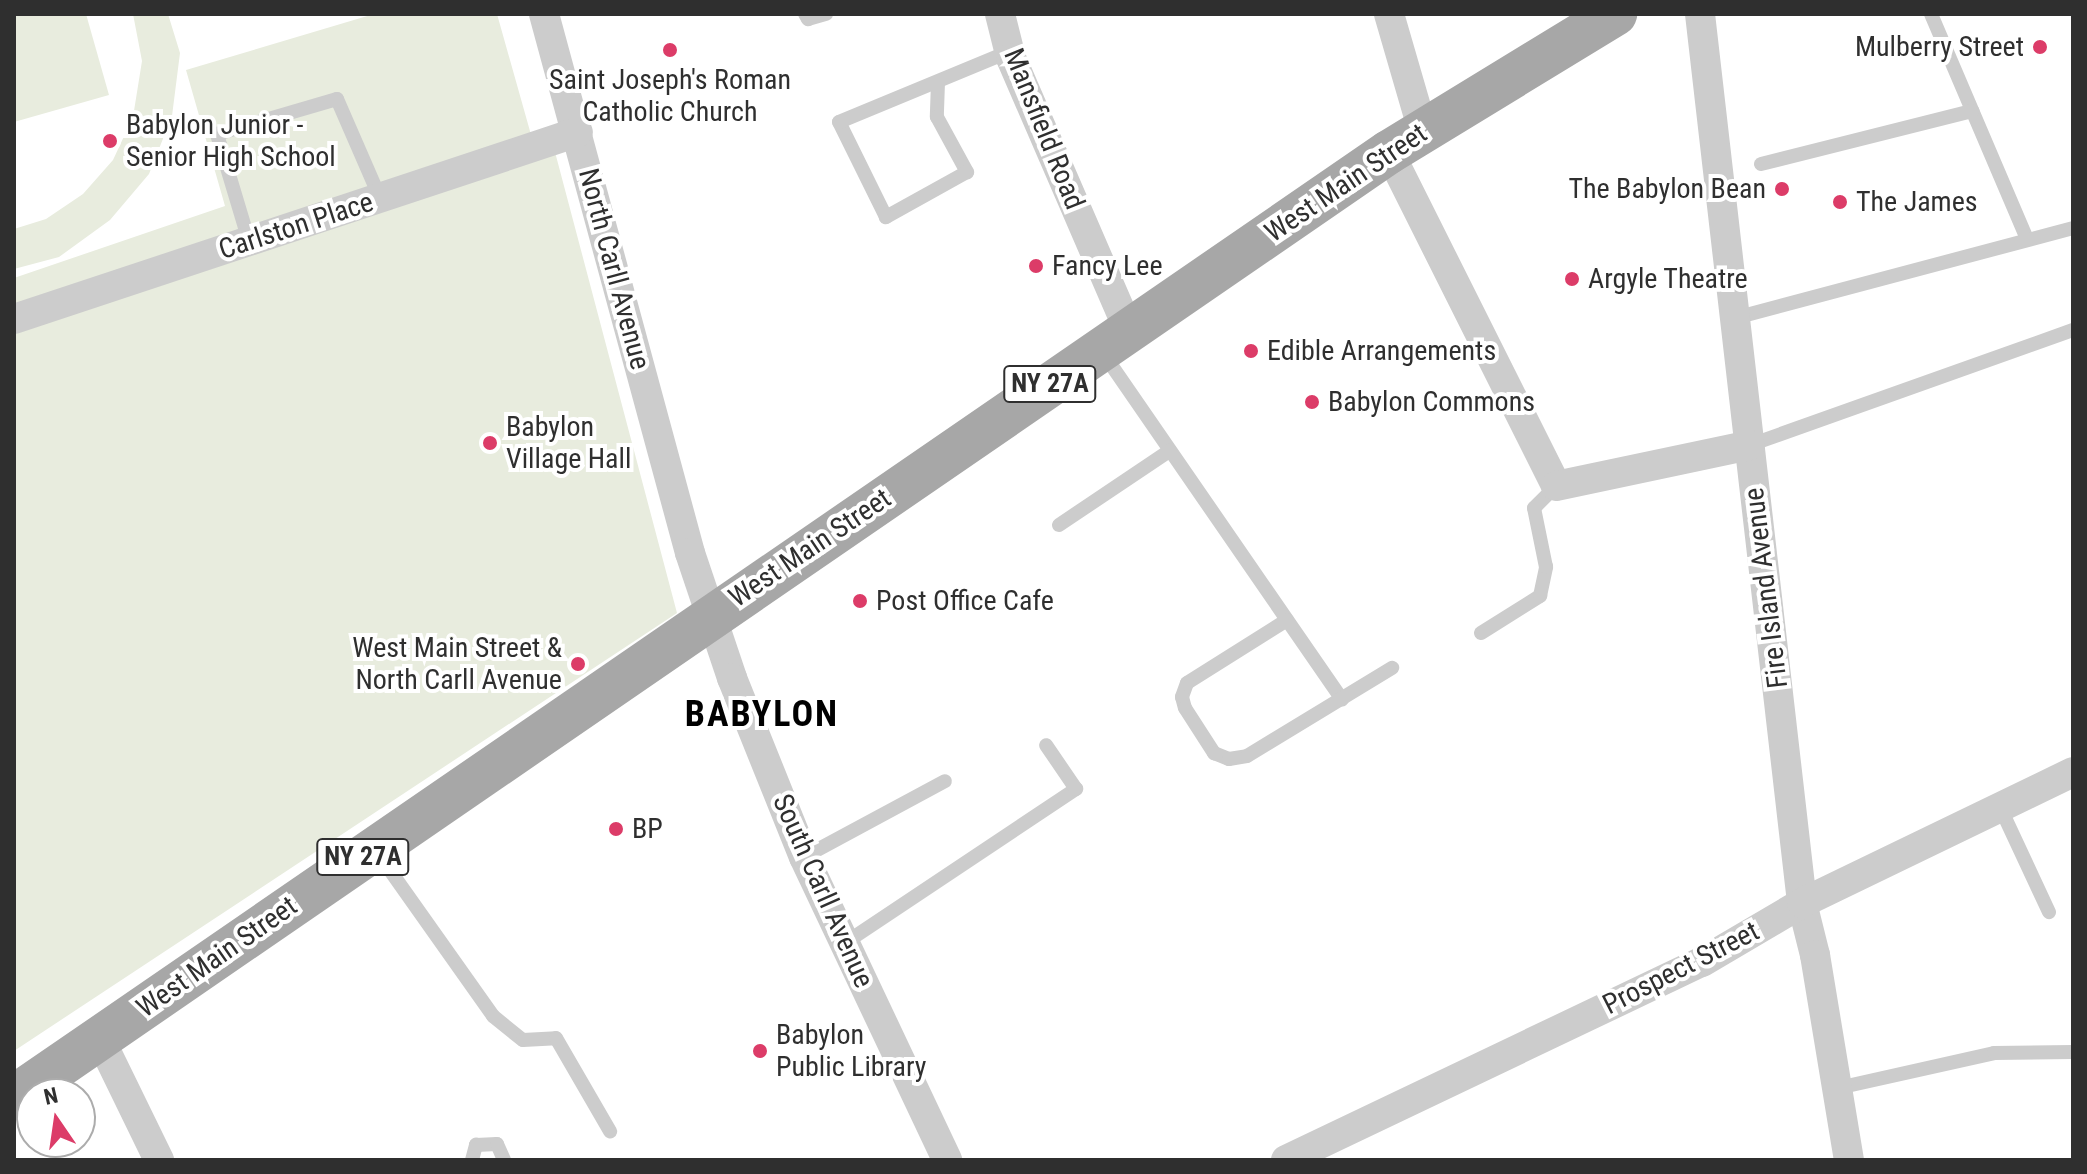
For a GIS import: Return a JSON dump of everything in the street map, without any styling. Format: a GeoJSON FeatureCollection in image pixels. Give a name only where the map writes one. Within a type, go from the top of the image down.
{"type":"FeatureCollection","features":[{"type":"Feature","properties":{"kind":"main road","name":"West Main Street"},"geometry":{"type":"LineString","coordinates":[[14,1097],[1406,142],[1615,14]]}},
{"type":"Feature","properties":{"kind":"street","name":"North Carll Avenue"},"geometry":{"type":"LineString","coordinates":[[544,14],[690,553],[711,616]]}},
{"type":"Feature","properties":{"kind":"street","name":"Mansfield Road"},"geometry":{"type":"LineString","coordinates":[[1000,14],[1010,51],[1115,340]]}},
{"type":"Feature","properties":{"kind":"street"},"geometry":{"type":"LineString","coordinates":[[1389,14],[1406,142],[1556,486],[1750,445]]}},
{"type":"Feature","properties":{"kind":"street","name":"Fire Island Avenue"},"geometry":{"type":"LineString","coordinates":[[1700,14],[1802,903],[1815,955],[1849,1160]]}},
{"type":"Feature","properties":{"kind":"street","name":"Carlston Place"},"geometry":{"type":"LineString","coordinates":[[14,319],[578,132]]}},
{"type":"Feature","properties":{"kind":"street","name":"South Carll Avenue"},"geometry":{"type":"LineString","coordinates":[[711,616],[732,678],[804,857],[939,1157]]}},
{"type":"Feature","properties":{"kind":"street","name":"Prospect Street"},"geometry":{"type":"LineString","coordinates":[[1286,1160],[1702,962],[1802,903],[2073,772]]}},
{"type":"Feature","properties":{"kind":"street"},"geometry":{"type":"LineString","coordinates":[[100,1039],[159,1160]]}},
{"type":"Feature","properties":{"kind":"lane"},"geometry":{"type":"LineString","coordinates":[[806,17],[826,14]]}},
{"type":"Feature","properties":{"kind":"lane"},"geometry":{"type":"LineString","coordinates":[[1931,14],[2027,239]]}},
{"type":"Feature","properties":{"kind":"lane"},"geometry":{"type":"LineString","coordinates":[[938,82],[937,117],[967,172],[886,217],[839,122],[1010,51]]}},
{"type":"Feature","properties":{"kind":"lane"},"geometry":{"type":"LineString","coordinates":[[249,241],[217,134],[337,99],[380,198]]}},
{"type":"Feature","properties":{"kind":"lane"},"geometry":{"type":"LineString","coordinates":[[1761,164],[1972,111]]}},
{"type":"Feature","properties":{"kind":"lane"},"geometry":{"type":"LineString","coordinates":[[1735,318],[2073,228]]}},
{"type":"Feature","properties":{"kind":"lane"},"geometry":{"type":"LineString","coordinates":[[1750,445],[2073,330]]}},
{"type":"Feature","properties":{"kind":"lane"},"geometry":{"type":"LineString","coordinates":[[1115,340],[1169,451],[1342,699]]}},
{"type":"Feature","properties":{"kind":"lane"},"geometry":{"type":"LineString","coordinates":[[1059,525],[1169,451]]}},
{"type":"Feature","properties":{"kind":"lane"},"geometry":{"type":"LineString","coordinates":[[1481,633],[1540,596],[1546,567],[1534,508],[1556,486]]}},
{"type":"Feature","properties":{"kind":"lane"},"geometry":{"type":"LineString","coordinates":[[1287,620],[1187,683],[1182,697],[1185,708],[1214,753],[1229,759],[1247,756],[1392,668]]}},
{"type":"Feature","properties":{"kind":"lane"},"geometry":{"type":"LineString","coordinates":[[845,943],[1076,789],[1046,745]]}},
{"type":"Feature","properties":{"kind":"lane"},"geometry":{"type":"LineString","coordinates":[[804,857],[945,781]]}},
{"type":"Feature","properties":{"kind":"lane"},"geometry":{"type":"LineString","coordinates":[[2000,807],[2049,912]]}},
{"type":"Feature","properties":{"kind":"lane"},"geometry":{"type":"LineString","coordinates":[[375,848],[493,1016],[523,1040],[556,1038],[610,1131]]}},
{"type":"Feature","properties":{"kind":"lane"},"geometry":{"type":"LineString","coordinates":[[1838,1088],[1994,1053],[2073,1052]]}},
{"type":"Feature","properties":{"kind":"lane"},"geometry":{"type":"LineString","coordinates":[[472,1160],[476,1145],[497,1144],[504,1160]]}},
{"type":"Feature","properties":{"kind":"shaded area"},"geometry":{"type":"Polygon","coordinates":[[[14,14],[86,14],[109,95],[14,122],[14,14]]]}},
{"type":"Feature","properties":{"kind":"shaded area"},"geometry":{"type":"Polygon","coordinates":[[[133,14],[168,14],[180,53],[172,116],[149,174],[110,220],[59,257],[14,269],[14,229],[46,219],[83,194],[113,160],[133,117],[142,61],[133,14]]]}},
{"type":"Feature","properties":{"kind":"shaded area"},"geometry":{"type":"Polygon","coordinates":[[[374,14],[497,14],[537,156],[555,152],[677,613],[14,1051],[14,278],[225,206],[186,70],[374,14]]]}},
{"type":"Feature","properties":{"kind":"place","name":"Mulberry Street"},"geometry":{"type":"Point","coordinates":[2040,47]}},
{"type":"Feature","properties":{"kind":"place","name":"Saint Joseph's Roman Catholic Church"},"geometry":{"type":"Point","coordinates":[670,50]}},
{"type":"Feature","properties":{"kind":"place","name":"Babylon Junior - Senior High School"},"geometry":{"type":"Point","coordinates":[110,141]}},
{"type":"Feature","properties":{"kind":"place","name":"The Babylon Bean"},"geometry":{"type":"Point","coordinates":[1782,189]}},
{"type":"Feature","properties":{"kind":"place","name":"The James"},"geometry":{"type":"Point","coordinates":[1840,202]}},
{"type":"Feature","properties":{"kind":"place","name":"Fancy Lee"},"geometry":{"type":"Point","coordinates":[1036,266]}},
{"type":"Feature","properties":{"kind":"place","name":"Argyle Theatre"},"geometry":{"type":"Point","coordinates":[1572,279]}},
{"type":"Feature","properties":{"kind":"place","name":"Edible Arrangements"},"geometry":{"type":"Point","coordinates":[1251,351]}},
{"type":"Feature","properties":{"kind":"place","name":"Babylon Commons"},"geometry":{"type":"Point","coordinates":[1312,402]}},
{"type":"Feature","properties":{"kind":"place","name":"Babylon Village Hall"},"geometry":{"type":"Point","coordinates":[490,443]}},
{"type":"Feature","properties":{"kind":"place","name":"Post Office Cafe"},"geometry":{"type":"Point","coordinates":[860,601]}},
{"type":"Feature","properties":{"kind":"place","name":"West Main Street & North Carll Avenue"},"geometry":{"type":"Point","coordinates":[578,664]}},
{"type":"Feature","properties":{"kind":"place","name":"BP"},"geometry":{"type":"Point","coordinates":[616,829]}},
{"type":"Feature","properties":{"kind":"place","name":"Babylon Public Library"},"geometry":{"type":"Point","coordinates":[760,1051]}},
{"type":"Feature","properties":{"kind":"district","name":"BABYLON"},"geometry":{"type":"Point","coordinates":[762,715]}}]}
